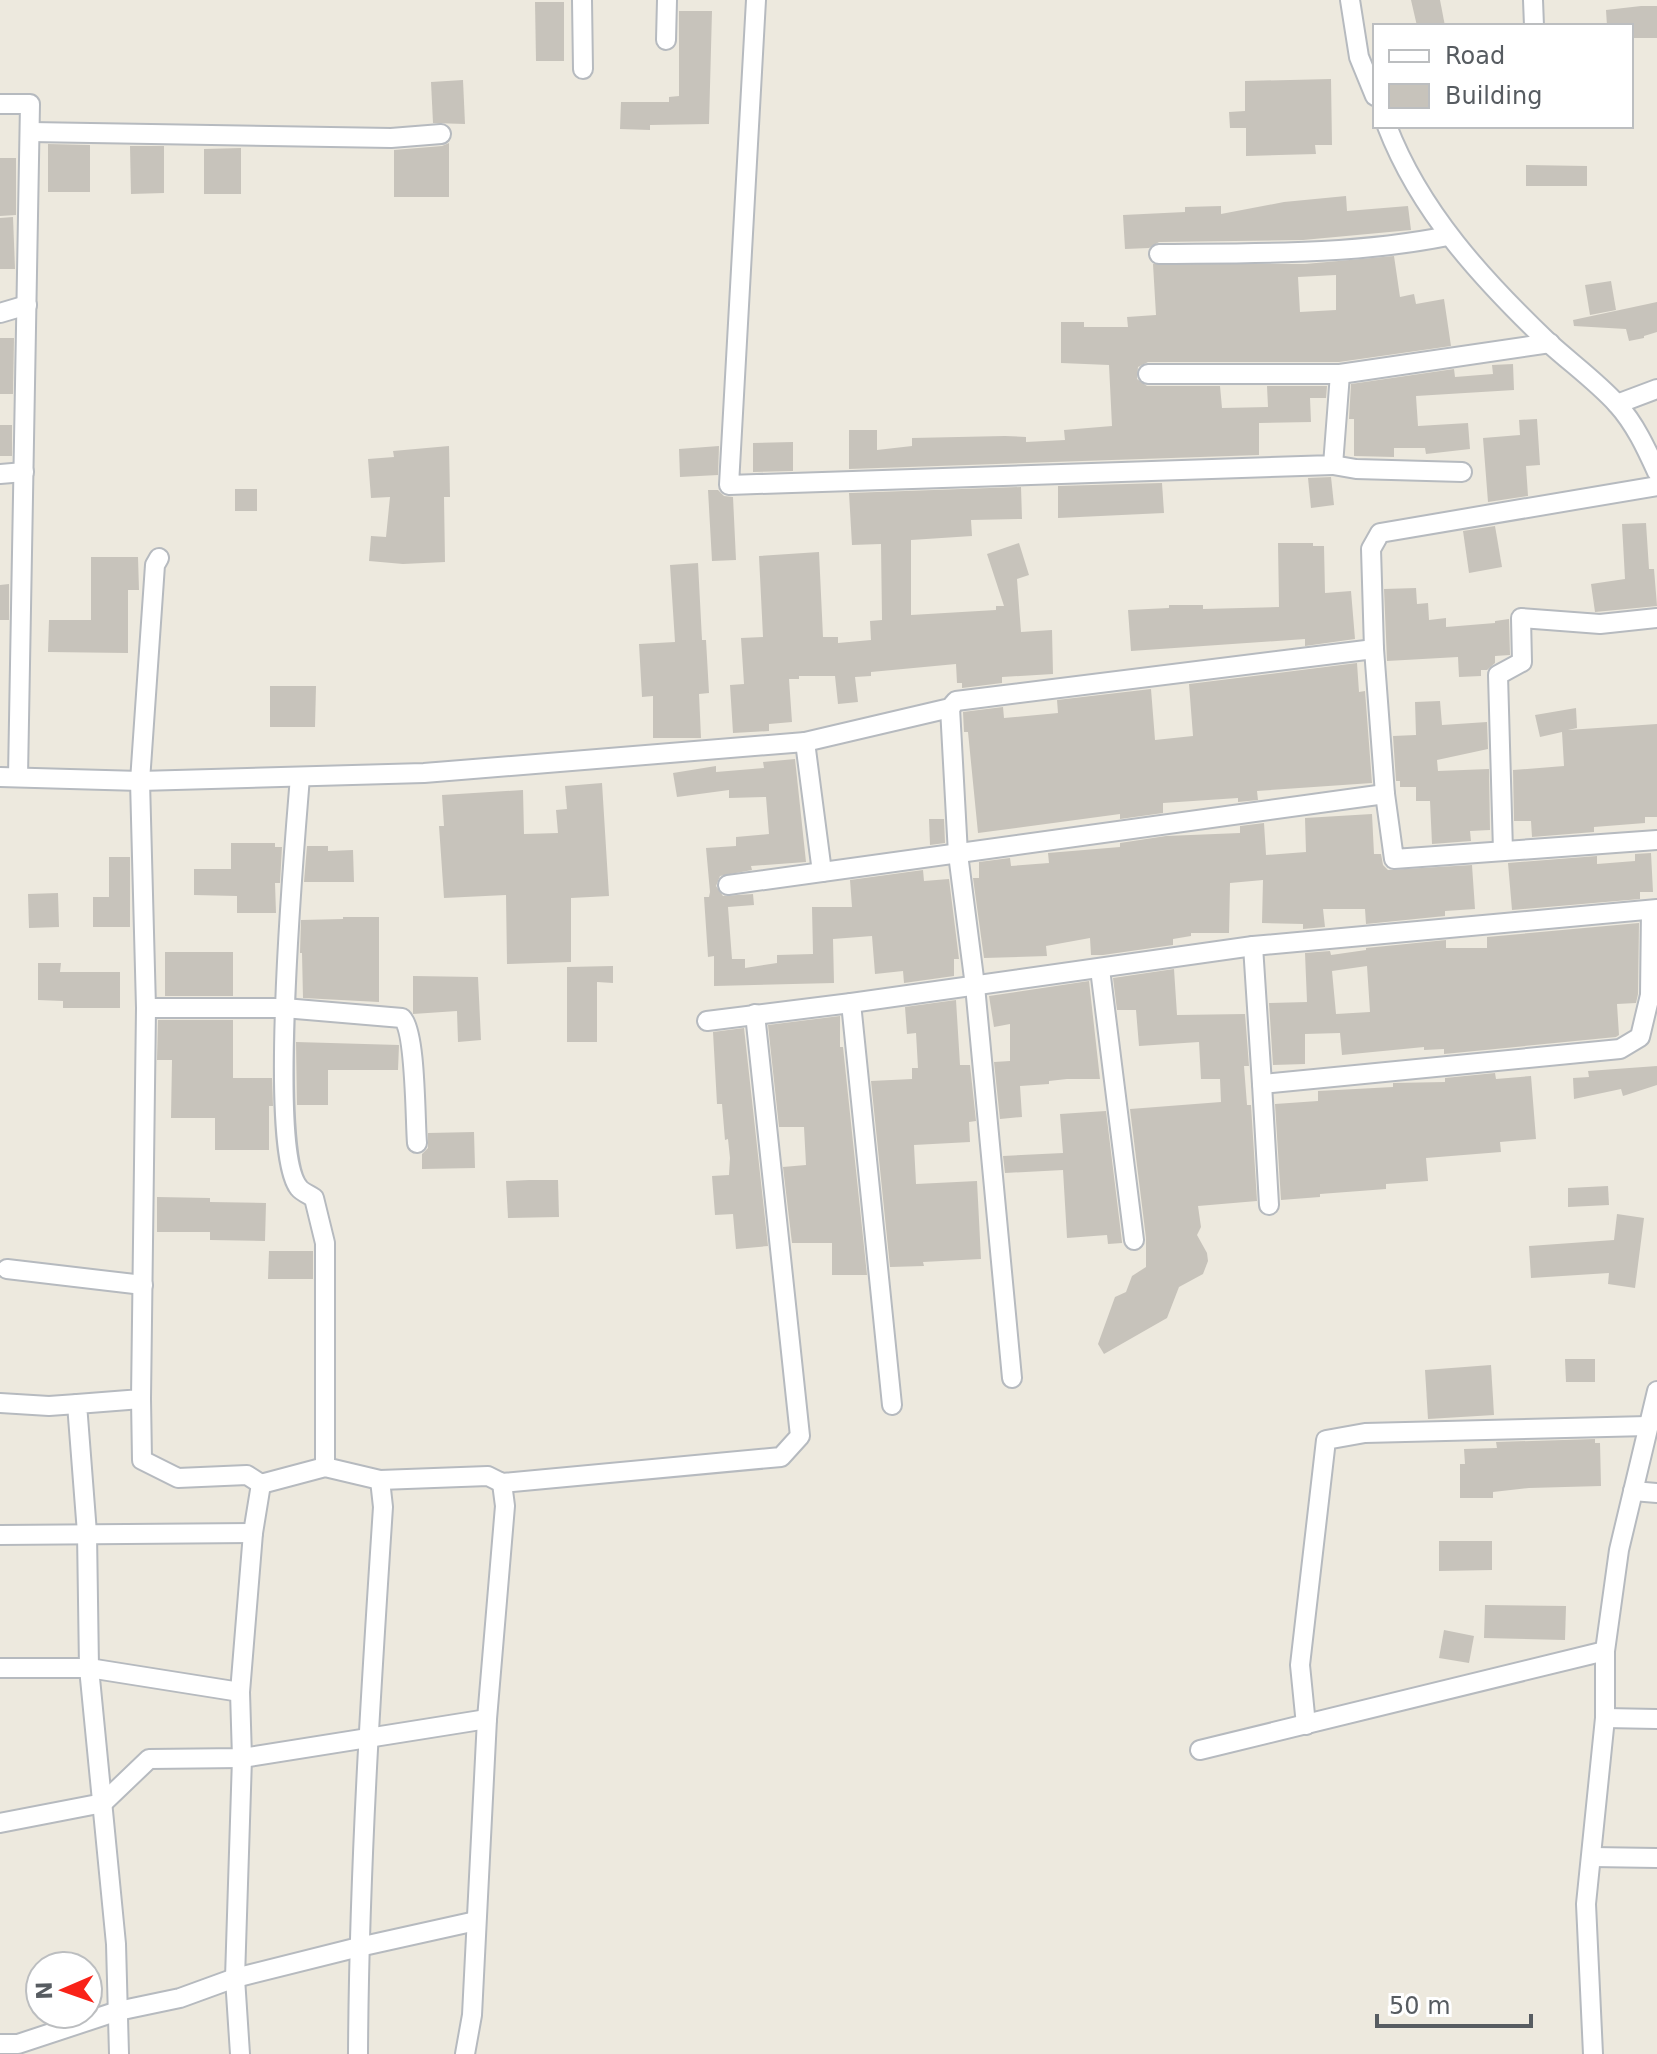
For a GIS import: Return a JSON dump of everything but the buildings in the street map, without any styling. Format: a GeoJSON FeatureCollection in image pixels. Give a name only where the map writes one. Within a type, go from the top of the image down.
{"type":"FeatureCollection","features":[{"type":"Feature","properties":{"kind":"street"},"geometry":{"type":"LineString","coordinates":[[582,0],[583,69]]}},
{"type":"Feature","properties":{"kind":"street"},"geometry":{"type":"LineString","coordinates":[[666,40],[667,0]]}},
{"type":"Feature","properties":{"kind":"street"},"geometry":{"type":"LineString","coordinates":[[756,0],[729,485],[1333,465],[1356,469],[1462,472]]}},
{"type":"Feature","properties":{"kind":"street"},"geometry":{"type":"LineString","coordinates":[[1350,0],[1359,57],[1373,91]]}},
{"type":"Feature","properties":{"kind":"street"},"geometry":{"type":"LineString","coordinates":[[1533,0],[1534,24]]}},
{"type":"Feature","properties":{"kind":"street"},"geometry":{"type":"LineString","coordinates":[[0,104],[30,104],[31,132],[24,472],[9,777],[140,781],[424,773],[805,742],[950,708],[956,701],[1374,649]]}},
{"type":"Feature","properties":{"kind":"street"},"geometry":{"type":"LineString","coordinates":[[1388,128],[1400,161],[1448,236],[1500,295],[1617,404],[1642,439],[1657,472]]}},
{"type":"Feature","properties":{"kind":"street"},"geometry":{"type":"LineString","coordinates":[[31,132],[391,138],[441,134]]}},
{"type":"Feature","properties":{"kind":"street"},"geometry":{"type":"LineString","coordinates":[[1159,254],[1298,253],[1411,244],[1448,236]]}},
{"type":"Feature","properties":{"kind":"street"},"geometry":{"type":"LineString","coordinates":[[0,313],[27,305]]}},
{"type":"Feature","properties":{"kind":"street"},"geometry":{"type":"LineString","coordinates":[[1148,374],[1340,374],[1550,343]]}},
{"type":"Feature","properties":{"kind":"street"},"geometry":{"type":"LineString","coordinates":[[1333,465],[1340,374]]}},
{"type":"Feature","properties":{"kind":"street"},"geometry":{"type":"LineString","coordinates":[[1617,404],[1657,389]]}},
{"type":"Feature","properties":{"kind":"street"},"geometry":{"type":"LineString","coordinates":[[0,474],[24,472]]}},
{"type":"Feature","properties":{"kind":"street"},"geometry":{"type":"LineString","coordinates":[[1657,486],[1380,533],[1371,549],[1374,649],[1385,794],[1394,859],[1657,840]]}},
{"type":"Feature","properties":{"kind":"street"},"geometry":{"type":"LineString","coordinates":[[159,558],[155,565],[140,781],[146,1008],[142,1460],[178,1478],[247,1475],[261,1484],[325,1467],[380,1480],[488,1476],[502,1483],[781,1457],[800,1436],[755,1014]]}},
{"type":"Feature","properties":{"kind":"street"},"geometry":{"type":"LineString","coordinates":[[1503,851],[1498,675],[1522,662],[1521,618],[1600,624],[1657,618]]}},
{"type":"Feature","properties":{"kind":"street"},"geometry":{"type":"LineString","coordinates":[[950,708],[958,854],[975,986],[1012,1378]]}},
{"type":"Feature","properties":{"kind":"street"},"geometry":{"type":"LineString","coordinates":[[805,742],[822,872]]}},
{"type":"Feature","properties":{"kind":"street"},"geometry":{"type":"LineString","coordinates":[[300,777],[284,1008],[288,1155],[298,1187],[314,1198],[325,1243],[325,1467]]}},
{"type":"Feature","properties":{"kind":"street"},"geometry":{"type":"LineString","coordinates":[[728,885],[1385,794]]}},
{"type":"Feature","properties":{"kind":"street"},"geometry":{"type":"LineString","coordinates":[[707,1021],[1253,946],[1654,909],[1650,1019],[1640,1037],[1620,1049],[1262,1084]]}},
{"type":"Feature","properties":{"kind":"street"},"geometry":{"type":"LineString","coordinates":[[1253,946],[1269,1205]]}},
{"type":"Feature","properties":{"kind":"street"},"geometry":{"type":"LineString","coordinates":[[1100,969],[1134,1240]]}},
{"type":"Feature","properties":{"kind":"street"},"geometry":{"type":"LineString","coordinates":[[851,1003],[892,1405]]}},
{"type":"Feature","properties":{"kind":"street"},"geometry":{"type":"LineString","coordinates":[[146,1008],[284,1008],[402,1018],[407,1024],[411,1043],[417,1143]]}},
{"type":"Feature","properties":{"kind":"street"},"geometry":{"type":"LineString","coordinates":[[7,1269],[143,1285]]}},
{"type":"Feature","properties":{"kind":"street"},"geometry":{"type":"LineString","coordinates":[[1593,2054],[1586,1904],[1605,1718],[1605,1651],[1619,1550],[1657,1391]]}},
{"type":"Feature","properties":{"kind":"street"},"geometry":{"type":"LineString","coordinates":[[0,1403],[49,1406],[141,1399]]}},
{"type":"Feature","properties":{"kind":"street"},"geometry":{"type":"LineString","coordinates":[[77,1404],[87,1533],[89,1668],[116,1944],[119,2054]]}},
{"type":"Feature","properties":{"kind":"street"},"geometry":{"type":"LineString","coordinates":[[1306,1725],[1300,1665],[1326,1440],[1365,1433],[1648,1426]]}},
{"type":"Feature","properties":{"kind":"street"},"geometry":{"type":"LineString","coordinates":[[358,2054],[367,1740],[383,1507],[380,1480]]}},
{"type":"Feature","properties":{"kind":"street"},"geometry":{"type":"LineString","coordinates":[[465,2054],[472,2015],[487,1719],[505,1506],[502,1483]]}},
{"type":"Feature","properties":{"kind":"street"},"geometry":{"type":"LineString","coordinates":[[240,2054],[235,1978],[242,1758],[240,1692],[253,1533],[261,1484]]}},
{"type":"Feature","properties":{"kind":"street"},"geometry":{"type":"LineString","coordinates":[[1633,1491],[1657,1493]]}},
{"type":"Feature","properties":{"kind":"street"},"geometry":{"type":"LineString","coordinates":[[0,1535],[253,1533]]}},
{"type":"Feature","properties":{"kind":"street"},"geometry":{"type":"LineString","coordinates":[[1200,1750],[1605,1651]]}},
{"type":"Feature","properties":{"kind":"street"},"geometry":{"type":"LineString","coordinates":[[0,1668],[89,1668],[240,1692]]}},
{"type":"Feature","properties":{"kind":"street"},"geometry":{"type":"LineString","coordinates":[[1605,1718],[1657,1719]]}},
{"type":"Feature","properties":{"kind":"street"},"geometry":{"type":"LineString","coordinates":[[0,1823],[103,1803],[149,1759],[242,1758],[487,1719]]}},
{"type":"Feature","properties":{"kind":"street"},"geometry":{"type":"LineString","coordinates":[[1592,1857],[1657,1858]]}},
{"type":"Feature","properties":{"kind":"street"},"geometry":{"type":"LineString","coordinates":[[12,2047],[118,2011],[180,1998],[235,1978],[476,1921]]}}]}
